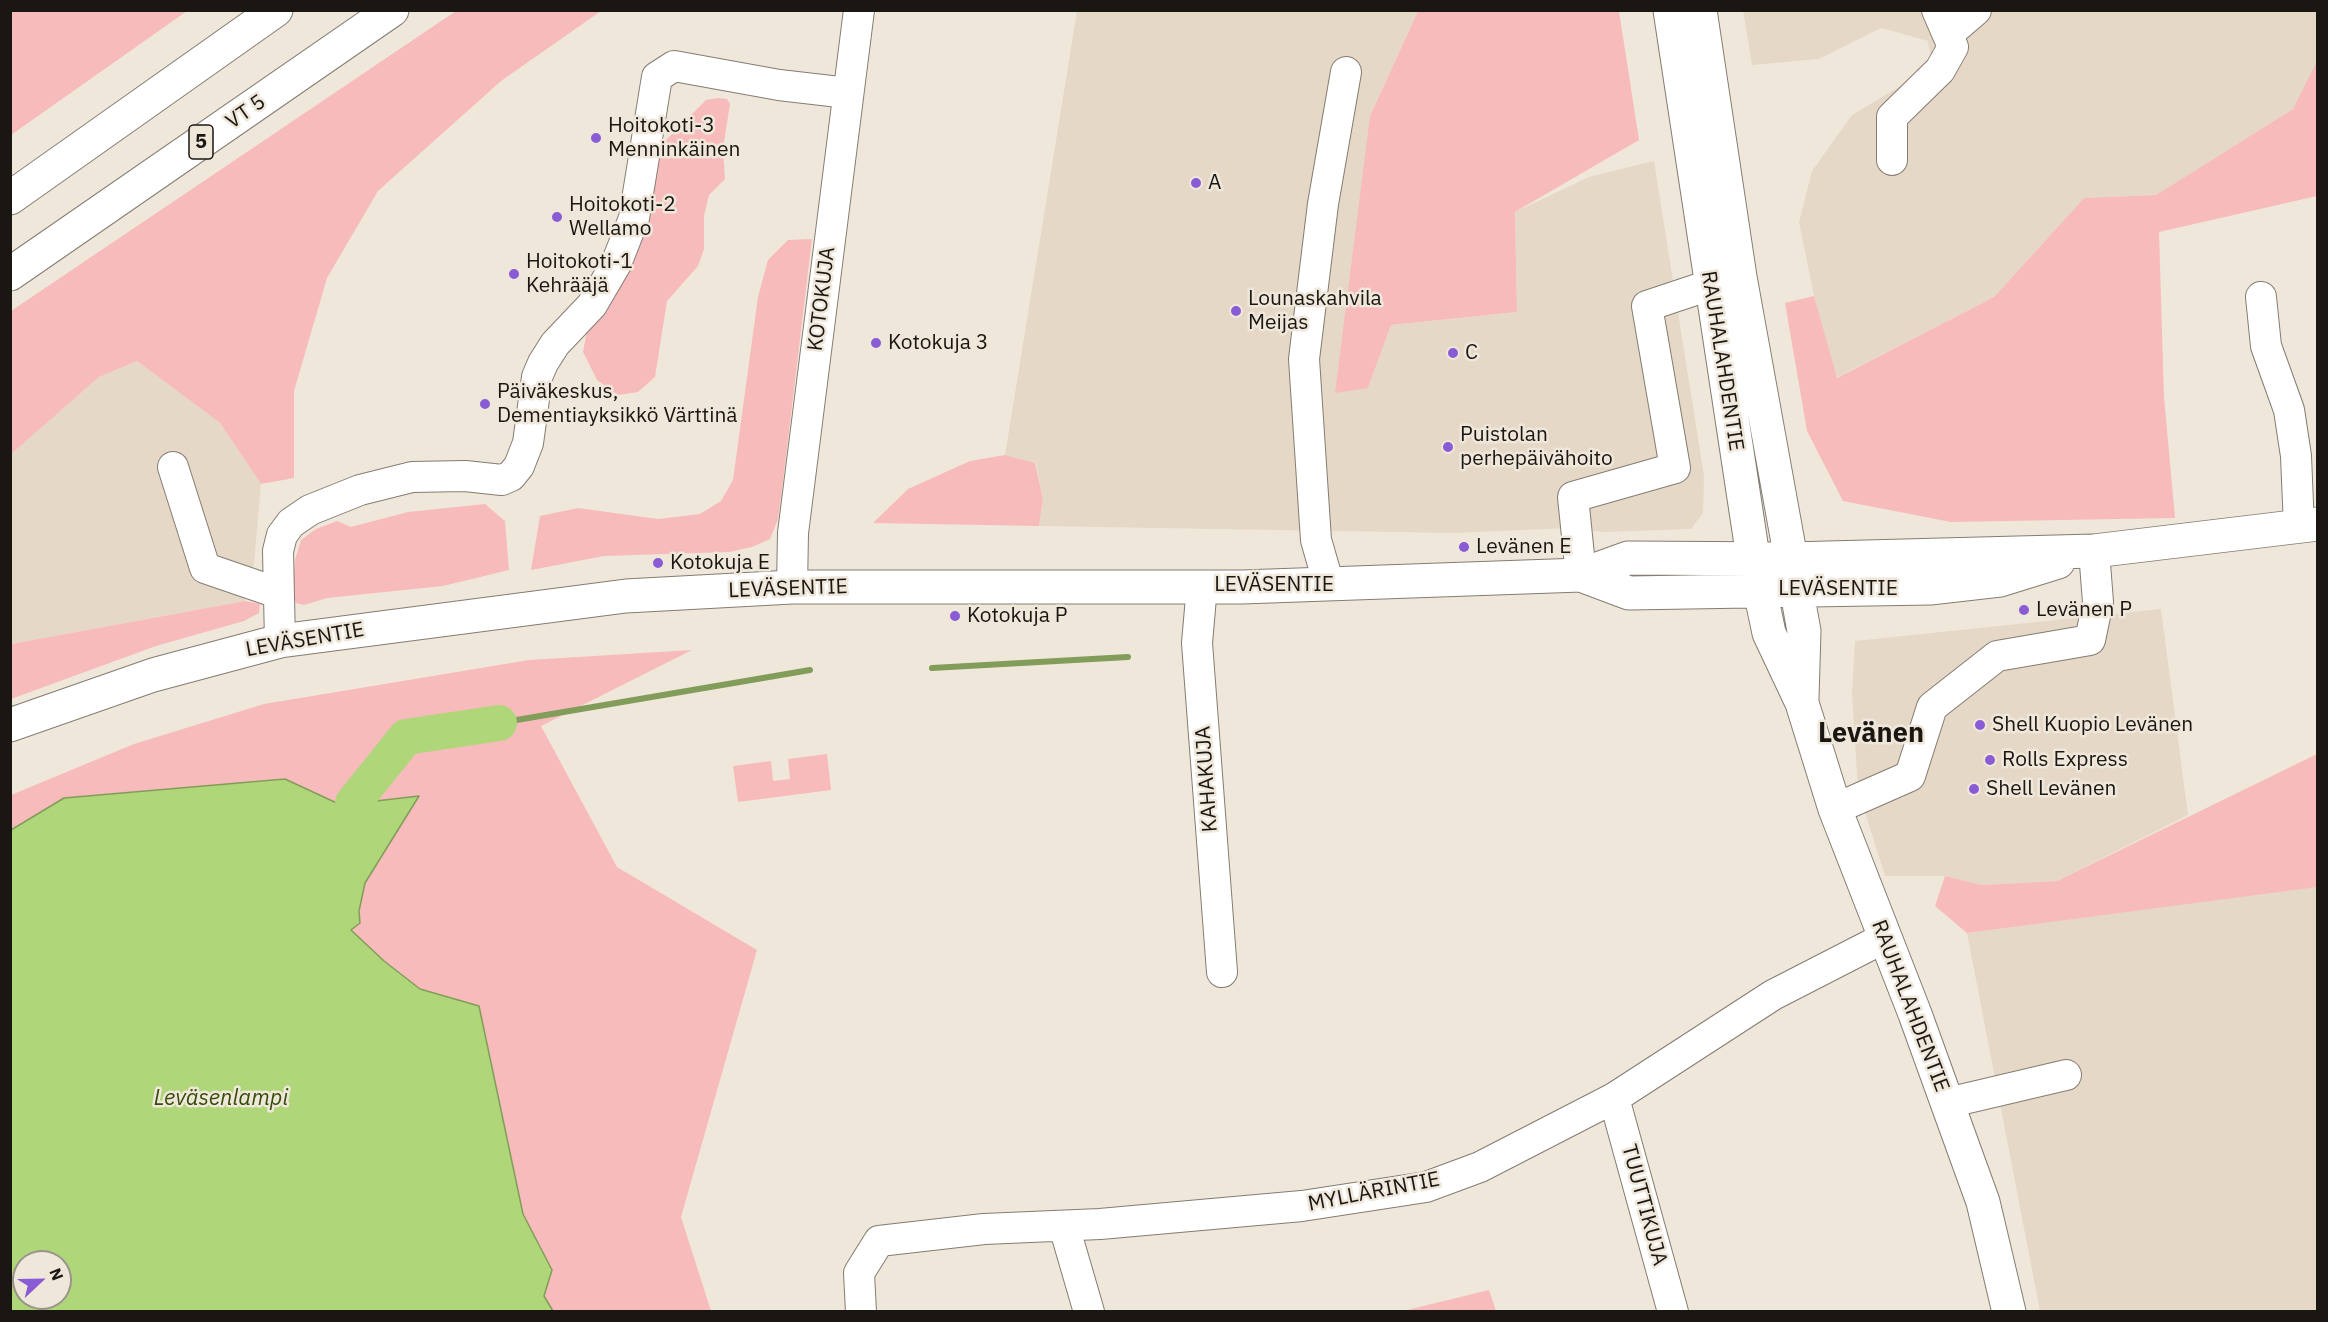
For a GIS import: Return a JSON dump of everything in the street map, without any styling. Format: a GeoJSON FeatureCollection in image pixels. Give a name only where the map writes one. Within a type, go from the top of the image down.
{"type":"FeatureCollection","features":[{"type":"Feature","properties":{"kind":"main road"},"geometry":{"type":"LineString","coordinates":[[10,198],[276,10]]}},
{"type":"Feature","properties":{"kind":"main road","name":"VT 5"},"geometry":{"type":"LineString","coordinates":[[10,274],[392,10]]}},
{"type":"Feature","properties":{"kind":"main road","name":"RAUHALAHDENTIE"},"geometry":{"type":"LineString","coordinates":[[1670,10],[1758,590],[1769,633],[1802,703],[1835,809],[1983,1202],[2009,1311]]}},
{"type":"Feature","properties":{"kind":"main road","name":"RAUHALAHDENTIE"},"geometry":{"type":"LineString","coordinates":[[1700,10],[1740,277],[1804,631],[1802,703]]}},
{"type":"Feature","properties":{"kind":"main road","name":"LEVÄSENTIE"},"geometry":{"type":"LineString","coordinates":[[1581,575],[1629,593],[1758,590],[1793,574],[2094,551],[2308,525]]}},
{"type":"Feature","properties":{"kind":"main road","name":"LEVÄSENTIE"},"geometry":{"type":"LineString","coordinates":[[10,724],[153,675],[280,640],[626,596],[792,587],[1329,585],[1581,575],[1628,558],[1753,558],[1793,574]]}},
{"type":"Feature","properties":{"kind":"street","name":"KOTOKUJA"},"geometry":{"type":"LineString","coordinates":[[792,587],[793,533],[859,10]]}},
{"type":"Feature","properties":{"kind":"street"},"geometry":{"type":"LineString","coordinates":[[1892,160],[1892,117],[1940,70],[1953,47],[1943,22],[1976,10]]}},
{"type":"Feature","properties":{"kind":"street"},"geometry":{"type":"LineString","coordinates":[[280,640],[278,551],[282,535],[291,523],[310,510],[360,490],[412,477],[465,476],[502,480],[511,476],[519,466],[528,443],[537,377],[543,363],[555,344],[592,305],[616,264],[634,218],[657,77],[665,69],[674,66],[779,85],[848,93]]}},
{"type":"Feature","properties":{"kind":"street"},"geometry":{"type":"LineString","coordinates":[[1329,585],[1316,540],[1304,359],[1323,204],[1346,72]]}},
{"type":"Feature","properties":{"kind":"street"},"geometry":{"type":"LineString","coordinates":[[1581,575],[1573,497],[1675,468],[1647,306],[1710,285]]}},
{"type":"Feature","properties":{"kind":"street"},"geometry":{"type":"LineString","coordinates":[[2261,297],[2266,346],[2289,410],[2308,525]]}},
{"type":"Feature","properties":{"kind":"street"},"geometry":{"type":"LineString","coordinates":[[172,467],[205,568],[278,593]]}},
{"type":"Feature","properties":{"kind":"street"},"geometry":{"type":"LineString","coordinates":[[1835,809],[1910,776],[1932,707],[1997,656],[2090,640],[2098,602],[2094,551]]}},
{"type":"Feature","properties":{"kind":"street","name":"KAHAKUJA"},"geometry":{"type":"LineString","coordinates":[[1202,586],[1197,643],[1222,972]]}},
{"type":"Feature","properties":{"kind":"street","name":"MYLLÄRINTIE"},"geometry":{"type":"LineString","coordinates":[[861,1311],[859,1273],[879,1241],[984,1229],[1064,1226],[1302,1206],[1426,1187],[1480,1167],[1614,1098],[1773,995],[1884,938]]}},
{"type":"Feature","properties":{"kind":"street"},"geometry":{"type":"LineString","coordinates":[[1947,1103],[2066,1075]]}},
{"type":"Feature","properties":{"kind":"street","name":"TUUTTIKUJA"},"geometry":{"type":"LineString","coordinates":[[1614,1098],[1673,1311]]}},
{"type":"Feature","properties":{"kind":"street"},"geometry":{"type":"LineString","coordinates":[[1064,1226],[1089,1311]]}},
{"type":"Feature","properties":{"kind":"shaded area"},"geometry":{"type":"Polygon","coordinates":[[[11,10],[187,10],[187,11],[11,135],[11,10]]]}},
{"type":"Feature","properties":{"kind":"shaded area"},"geometry":{"type":"Polygon","coordinates":[[[456,11],[601,11],[501,81],[378,191],[327,278],[294,391],[294,478],[261,484],[220,423],[137,361],[99,377],[11,454],[11,311],[456,11]]]}},
{"type":"Feature","properties":{"kind":"shaded area"},"geometry":{"type":"Polygon","coordinates":[[[1077,11],[1418,11],[1370,116],[1368,388],[1391,325],[1517,312],[1515,212],[1589,177],[1654,161],[1704,476],[1703,513],[1691,529],[1603,532],[1570,528],[1453,533],[1039,526],[1043,499],[1036,463],[1005,455],[1077,11]]]}},
{"type":"Feature","properties":{"kind":"shaded area"},"geometry":{"type":"Polygon","coordinates":[[[1418,11],[1619,11],[1639,140],[1515,212],[1517,312],[1391,325],[1368,388],[1335,393],[1370,116],[1418,11]]]}},
{"type":"Feature","properties":{"kind":"shaded area"},"geometry":{"type":"Polygon","coordinates":[[[1743,11],[2317,11],[2317,61],[2293,109],[2156,195],[2084,198],[1994,297],[1836,378],[1814,296],[1799,222],[1812,171],[1852,115],[1932,67],[1928,41],[1881,28],[1819,59],[1752,65],[1743,11]]]}},
{"type":"Feature","properties":{"kind":"shaded area"},"geometry":{"type":"Polygon","coordinates":[[[2317,61],[2317,196],[2159,232],[2164,397],[2175,518],[1951,522],[1843,501],[1807,431],[1785,303],[1814,296],[1837,378],[1994,297],[2084,198],[2156,195],[2293,109],[2317,61]]]}},
{"type":"Feature","properties":{"kind":"shaded area"},"geometry":{"type":"Polygon","coordinates":[[[727,99],[730,104],[723,149],[725,179],[709,195],[704,216],[704,249],[698,266],[667,301],[655,377],[638,392],[618,395],[597,380],[583,352],[589,320],[646,234],[660,146],[706,100],[727,99]]]}},
{"type":"Feature","properties":{"kind":"shaded area"},"geometry":{"type":"Polygon","coordinates":[[[812,239],[778,519],[770,539],[752,547],[729,552],[604,556],[531,570],[540,516],[578,508],[658,519],[700,514],[721,501],[733,480],[758,297],[768,260],[788,240],[812,239]]]}},
{"type":"Feature","properties":{"kind":"shaded area"},"geometry":{"type":"Polygon","coordinates":[[[137,361],[220,423],[261,484],[254,564],[245,601],[11,644],[10,454],[99,377],[137,361]]]}},
{"type":"Feature","properties":{"kind":"shaded area"},"geometry":{"type":"Polygon","coordinates":[[[1005,455],[1035,463],[1043,499],[1039,526],[873,523],[908,489],[970,461],[1005,455]]]}},
{"type":"Feature","properties":{"kind":"shaded area"},"geometry":{"type":"Polygon","coordinates":[[[485,504],[505,521],[509,570],[443,586],[327,598],[304,605],[296,603],[293,593],[295,560],[301,540],[316,529],[337,521],[351,527],[408,512],[485,504]]]}},
{"type":"Feature","properties":{"kind":"shaded area"},"geometry":{"type":"Polygon","coordinates":[[[245,601],[260,604],[259,613],[244,621],[156,646],[11,699],[11,644],[245,601]]]}},
{"type":"Feature","properties":{"kind":"shaded area"},"geometry":{"type":"Polygon","coordinates":[[[2161,609],[2188,815],[2057,881],[1982,885],[1945,876],[1885,876],[1858,790],[1852,694],[1855,641],[2161,609]]]}},
{"type":"Feature","properties":{"kind":"shaded area"},"geometry":{"type":"Polygon","coordinates":[[[692,650],[541,726],[617,867],[757,950],[681,1217],[711,1311],[484,1311],[11,940],[11,795],[134,744],[264,704],[529,660],[692,650]]]}},
{"type":"Feature","properties":{"kind":"shaded area"},"geometry":{"type":"Polygon","coordinates":[[[827,754],[831,790],[738,802],[733,766],[771,761],[773,781],[790,779],[788,759],[827,754]]]}},
{"type":"Feature","properties":{"kind":"shaded area"},"geometry":{"type":"Polygon","coordinates":[[[2317,754],[2317,887],[1967,933],[1935,906],[1945,876],[1982,885],[2057,881],[2317,754]]]}},
{"type":"Feature","properties":{"kind":"shaded area"},"geometry":{"type":"Polygon","coordinates":[[[2317,886],[2317,1311],[2040,1311],[1967,933],[2317,886]]]}},
{"type":"Feature","properties":{"kind":"shaded area"},"geometry":{"type":"Polygon","coordinates":[[[1489,1290],[1496,1311],[1403,1311],[1489,1290]]]}},
{"type":"Feature","properties":{"kind":"water","name":"Leväsenlampi"},"geometry":{"type":"Polygon","coordinates":[[[285,779],[341,805],[419,796],[365,883],[359,911],[360,923],[351,930],[384,961],[420,989],[479,1006],[523,1214],[552,1270],[544,1296],[553,1311],[11,1311],[11,830],[64,798],[285,779]]]}},
{"type":"Feature","properties":{"kind":"waterway"},"geometry":{"type":"LineString","coordinates":[[932,668],[1128,657]]}},
{"type":"Feature","properties":{"kind":"waterway"},"geometry":{"type":"LineString","coordinates":[[499,723],[810,670]]}},
{"type":"Feature","properties":{"kind":"waterway"},"geometry":{"type":"LineString","coordinates":[[353,803],[406,737],[499,723]]}},
{"type":"Feature","properties":{"kind":"place","name":"Hoitokoti-3 Menninkäinen"},"geometry":{"type":"Point","coordinates":[596,138]}},
{"type":"Feature","properties":{"kind":"place","name":"A"},"geometry":{"type":"Point","coordinates":[1196,183]}},
{"type":"Feature","properties":{"kind":"place","name":"Hoitokoti-2 Wellamo"},"geometry":{"type":"Point","coordinates":[557,217]}},
{"type":"Feature","properties":{"kind":"place","name":"Hoitokoti-1 Kehrääjä"},"geometry":{"type":"Point","coordinates":[514,274]}},
{"type":"Feature","properties":{"kind":"place","name":"Lounaskahvila Meijas"},"geometry":{"type":"Point","coordinates":[1236,311]}},
{"type":"Feature","properties":{"kind":"place","name":"Kotokuja 3"},"geometry":{"type":"Point","coordinates":[876,343]}},
{"type":"Feature","properties":{"kind":"place","name":"C"},"geometry":{"type":"Point","coordinates":[1453,353]}},
{"type":"Feature","properties":{"kind":"place","name":"Päiväkeskus, Dementiayksikkö Värttinä"},"geometry":{"type":"Point","coordinates":[485,404]}},
{"type":"Feature","properties":{"kind":"place","name":"Puistolan perhepäivähoito"},"geometry":{"type":"Point","coordinates":[1448,447]}},
{"type":"Feature","properties":{"kind":"place","name":"Levänen E"},"geometry":{"type":"Point","coordinates":[1464,547]}},
{"type":"Feature","properties":{"kind":"place","name":"Kotokuja E"},"geometry":{"type":"Point","coordinates":[658,563]}},
{"type":"Feature","properties":{"kind":"place","name":"Levänen P"},"geometry":{"type":"Point","coordinates":[2024,610]}},
{"type":"Feature","properties":{"kind":"place","name":"Kotokuja P"},"geometry":{"type":"Point","coordinates":[955,616]}},
{"type":"Feature","properties":{"kind":"place","name":"Shell Kuopio Levänen"},"geometry":{"type":"Point","coordinates":[1980,725]}},
{"type":"Feature","properties":{"kind":"place","name":"Rolls Express"},"geometry":{"type":"Point","coordinates":[1990,760]}},
{"type":"Feature","properties":{"kind":"place","name":"Shell Levänen"},"geometry":{"type":"Point","coordinates":[1974,789]}},
{"type":"Feature","properties":{"kind":"district","name":"Levänen"},"geometry":{"type":"Point","coordinates":[1871,734]}}]}
